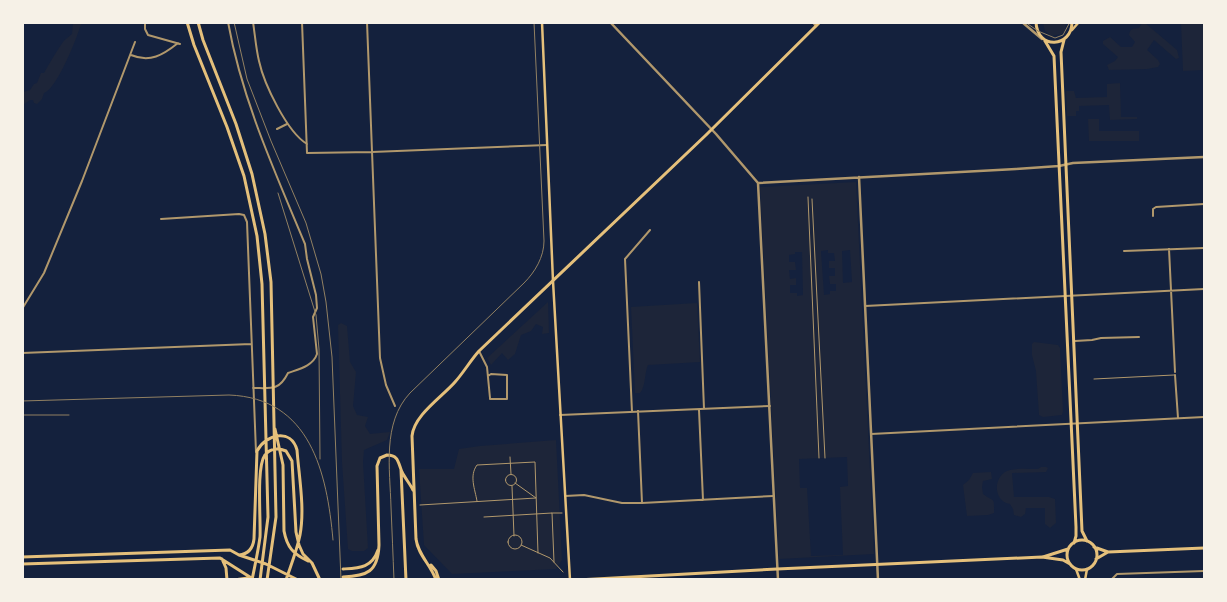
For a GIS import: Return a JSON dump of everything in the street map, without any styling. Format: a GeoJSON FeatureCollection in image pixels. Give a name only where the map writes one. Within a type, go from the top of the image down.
{"type":"FeatureCollection","features":[{"type":"Feature","properties":{"kind":"main road"},"geometry":{"type":"LineString","coordinates":[[187,22],[244,176],[257,236],[262,284],[268,517],[260,580]]}},
{"type":"Feature","properties":{"kind":"main road"},"geometry":{"type":"LineString","coordinates":[[198,22],[252,174],[265,234],[271,282],[275,525],[267,580]]}},
{"type":"Feature","properties":{"kind":"main road"},"geometry":{"type":"LineString","coordinates":[[542,22],[553,281],[570,580]]}},
{"type":"Feature","properties":{"kind":"main road"},"geometry":{"type":"LineString","coordinates":[[438,580],[436,571],[428,564],[418,550],[417,544],[412,436],[413,427],[417,421],[456,381],[467,364],[820,22]]}},
{"type":"Feature","properties":{"kind":"main road"},"geometry":{"type":"LineString","coordinates":[[1036,22],[1038,31],[1054,56],[1076,527],[1074,543],[1069,549],[1042,557]]}},
{"type":"Feature","properties":{"kind":"main road"},"geometry":{"type":"LineString","coordinates":[[1072,22],[1072,30]]}},
{"type":"Feature","properties":{"kind":"main road"},"geometry":{"type":"LineString","coordinates":[[1079,22],[1064,40],[1061,52],[1070,296],[1082,535],[1094,547],[1108,552],[1204,548]]}},
{"type":"Feature","properties":{"kind":"main road"},"geometry":{"type":"LineString","coordinates":[[1043,40],[1056,42],[1064,40]]}},
{"type":"Feature","properties":{"kind":"main road"},"geometry":{"type":"LineString","coordinates":[[274,421],[283,465],[284,531],[288,547],[300,558],[312,562]]}},
{"type":"Feature","properties":{"kind":"main road"},"geometry":{"type":"LineString","coordinates":[[239,555],[252,548],[254,539],[257,451],[271,437],[282,436],[293,442],[297,450],[301,520],[296,550],[286,580]]}},
{"type":"Feature","properties":{"kind":"main road"},"geometry":{"type":"LineString","coordinates":[[252,579],[260,536],[261,467],[265,455],[272,450],[281,449],[290,455],[292,461],[296,532],[299,545],[303,554],[312,562],[320,580]]}},
{"type":"Feature","properties":{"kind":"main road"},"geometry":{"type":"LineString","coordinates":[[343,577],[359,576],[370,572],[377,561],[379,545],[378,462],[380,458],[385,455],[394,456],[398,459],[401,469],[414,493]]}},
{"type":"Feature","properties":{"kind":"main road"},"geometry":{"type":"LineString","coordinates":[[401,469],[406,580]]}},
{"type":"Feature","properties":{"kind":"main road"},"geometry":{"type":"LineString","coordinates":[[1074,543],[1087,541]]}},
{"type":"Feature","properties":{"kind":"main road"},"geometry":{"type":"LineString","coordinates":[[343,570],[368,565],[375,558],[379,545]]}},
{"type":"Feature","properties":{"kind":"main road"},"geometry":{"type":"LineString","coordinates":[[1076,569],[1087,569],[1094,564],[1096,553],[1094,547]]}},
{"type":"Feature","properties":{"kind":"main road"},"geometry":{"type":"LineString","coordinates":[[1069,549],[1067,556],[1070,564]]}},
{"type":"Feature","properties":{"kind":"main road"},"geometry":{"type":"LineString","coordinates":[[22,557],[230,550],[266,564],[298,580]]}},
{"type":"Feature","properties":{"kind":"main road"},"geometry":{"type":"LineString","coordinates":[[1096,559],[1108,552]]}},
{"type":"Feature","properties":{"kind":"main road"},"geometry":{"type":"LineString","coordinates":[[577,580],[777,568],[1042,557],[1062,560],[1070,564],[1076,569],[1080,580]]}},
{"type":"Feature","properties":{"kind":"main road"},"geometry":{"type":"LineString","coordinates":[[22,564],[221,559],[252,579]]}},
{"type":"Feature","properties":{"kind":"main road"},"geometry":{"type":"LineString","coordinates":[[221,559],[226,568],[227,580]]}},
{"type":"Feature","properties":{"kind":"main road"},"geometry":{"type":"LineString","coordinates":[[1085,580],[1087,569]]}},
{"type":"Feature","properties":{"kind":"main road"},"geometry":{"type":"LineString","coordinates":[[234,580],[252,579]]}},
{"type":"Feature","properties":{"kind":"street"},"geometry":{"type":"LineString","coordinates":[[130,55],[144,60],[162,55],[179,44],[148,35],[144,26],[145,22]]}},
{"type":"Feature","properties":{"kind":"street"},"geometry":{"type":"LineString","coordinates":[[228,22],[233,54],[253,117],[305,244],[317,308],[313,317],[316,358],[302,368],[288,373],[280,386],[253,388]]}},
{"type":"Feature","properties":{"kind":"street"},"geometry":{"type":"LineString","coordinates":[[253,22],[259,62],[268,86],[287,124],[301,141],[307,144]]}},
{"type":"Feature","properties":{"kind":"street"},"geometry":{"type":"LineString","coordinates":[[302,22],[307,153],[547,144]]}},
{"type":"Feature","properties":{"kind":"street"},"geometry":{"type":"LineString","coordinates":[[367,22],[380,358],[386,385],[395,406]]}},
{"type":"Feature","properties":{"kind":"street"},"geometry":{"type":"LineString","coordinates":[[610,22],[711,129],[758,183],[778,580]]}},
{"type":"Feature","properties":{"kind":"street"},"geometry":{"type":"LineString","coordinates":[[813,22],[816,26]]}},
{"type":"Feature","properties":{"kind":"street"},"geometry":{"type":"LineString","coordinates":[[1022,22],[1043,40]]}},
{"type":"Feature","properties":{"kind":"street"},"geometry":{"type":"LineString","coordinates":[[22,309],[48,264],[135,42]]}},
{"type":"Feature","properties":{"kind":"street"},"geometry":{"type":"LineString","coordinates":[[276,129],[287,124]]}},
{"type":"Feature","properties":{"kind":"street"},"geometry":{"type":"LineString","coordinates":[[758,183],[1059,166],[1073,163],[1204,157]]}},
{"type":"Feature","properties":{"kind":"street"},"geometry":{"type":"LineString","coordinates":[[859,177],[878,580]]}},
{"type":"Feature","properties":{"kind":"street"},"geometry":{"type":"LineString","coordinates":[[808,197],[819,458]]}},
{"type":"Feature","properties":{"kind":"street"},"geometry":{"type":"LineString","coordinates":[[812,199],[825,458]]}},
{"type":"Feature","properties":{"kind":"street"},"geometry":{"type":"LineString","coordinates":[[1152,216],[1153,209],[1156,207],[1204,204]]}},
{"type":"Feature","properties":{"kind":"street"},"geometry":{"type":"LineString","coordinates":[[161,219],[240,214],[244,215],[247,222],[256,459]]}},
{"type":"Feature","properties":{"kind":"street"},"geometry":{"type":"LineString","coordinates":[[632,412],[625,259],[650,230]]}},
{"type":"Feature","properties":{"kind":"street"},"geometry":{"type":"LineString","coordinates":[[1124,251],[1204,248]]}},
{"type":"Feature","properties":{"kind":"street"},"geometry":{"type":"LineString","coordinates":[[1169,249],[1174,372]]}},
{"type":"Feature","properties":{"kind":"street"},"geometry":{"type":"LineString","coordinates":[[699,282],[704,409]]}},
{"type":"Feature","properties":{"kind":"street"},"geometry":{"type":"LineString","coordinates":[[865,306],[1204,289]]}},
{"type":"Feature","properties":{"kind":"street"},"geometry":{"type":"LineString","coordinates":[[1073,341],[1139,337]]}},
{"type":"Feature","properties":{"kind":"street"},"geometry":{"type":"LineString","coordinates":[[22,353],[251,344]]}},
{"type":"Feature","properties":{"kind":"street"},"geometry":{"type":"LineString","coordinates":[[480,352],[487,367],[490,399],[507,399],[507,375],[491,374],[488,376]]}},
{"type":"Feature","properties":{"kind":"street"},"geometry":{"type":"LineString","coordinates":[[1094,379],[1175,375],[1178,418]]}},
{"type":"Feature","properties":{"kind":"street"},"geometry":{"type":"LineString","coordinates":[[560,416],[770,406]]}},
{"type":"Feature","properties":{"kind":"street"},"geometry":{"type":"LineString","coordinates":[[699,409],[703,500]]}},
{"type":"Feature","properties":{"kind":"street"},"geometry":{"type":"LineString","coordinates":[[638,411],[642,503]]}},
{"type":"Feature","properties":{"kind":"street"},"geometry":{"type":"LineString","coordinates":[[871,434],[1204,417]]}},
{"type":"Feature","properties":{"kind":"street"},"geometry":{"type":"LineString","coordinates":[[510,457],[510,475]]}},
{"type":"Feature","properties":{"kind":"street"},"geometry":{"type":"LineString","coordinates":[[477,502],[473,470],[478,465],[535,462],[538,553]]}},
{"type":"Feature","properties":{"kind":"street"},"geometry":{"type":"LineString","coordinates":[[510,475],[505,478],[506,484],[512,486],[517,483]]}},
{"type":"Feature","properties":{"kind":"street"},"geometry":{"type":"LineString","coordinates":[[510,475],[514,476],[517,479],[517,483],[536,498]]}},
{"type":"Feature","properties":{"kind":"street"},"geometry":{"type":"LineString","coordinates":[[512,486],[514,536]]}},
{"type":"Feature","properties":{"kind":"street"},"geometry":{"type":"LineString","coordinates":[[565,496],[584,495],[608,501],[642,503],[773,496]]}},
{"type":"Feature","properties":{"kind":"street"},"geometry":{"type":"LineString","coordinates":[[420,505],[536,498]]}},
{"type":"Feature","properties":{"kind":"street"},"geometry":{"type":"LineString","coordinates":[[552,513],[554,562]]}},
{"type":"Feature","properties":{"kind":"street"},"geometry":{"type":"LineString","coordinates":[[484,516],[562,513]]}},
{"type":"Feature","properties":{"kind":"street"},"geometry":{"type":"LineString","coordinates":[[514,536],[520,538],[521,546]]}},
{"type":"Feature","properties":{"kind":"street"},"geometry":{"type":"LineString","coordinates":[[514,536],[509,539],[509,545],[514,549],[521,546],[550,558],[563,572]]}},
{"type":"Feature","properties":{"kind":"street"},"geometry":{"type":"LineString","coordinates":[[1111,580],[1117,574],[1204,571]]}},
{"type":"Feature","properties":{"kind":"shaded area"},"geometry":{"type":"Polygon","coordinates":[[[73,23],[81,24],[66,62],[55,82],[44,93],[42,99],[37,104],[30,100],[23,105],[23,92],[30,90],[37,83],[41,73],[44,73],[63,42],[72,34],[73,23]]]}},
{"type":"Feature","properties":{"kind":"shaded area"},"geometry":{"type":"Polygon","coordinates":[[[1043,23],[1066,23],[1065,30],[1062,34],[1051,36],[1045,31],[1043,23]]]}},
{"type":"Feature","properties":{"kind":"shaded area"},"geometry":{"type":"Polygon","coordinates":[[[1142,23],[1145,23],[1177,50],[1179,58],[1176,59],[1154,40],[1147,50],[1158,60],[1160,64],[1158,67],[1109,70],[1107,65],[1118,57],[1103,44],[1103,41],[1110,37],[1121,47],[1132,47],[1135,42],[1129,35],[1130,31],[1139,28],[1142,23]]]}},
{"type":"Feature","properties":{"kind":"shaded area"},"geometry":{"type":"Polygon","coordinates":[[[1181,23],[1204,23],[1204,70],[1183,71],[1181,23]]]}},
{"type":"Feature","properties":{"kind":"shaded area"},"geometry":{"type":"Polygon","coordinates":[[[1120,83],[1121,117],[1137,117],[1137,119],[1110,120],[1109,105],[1079,106],[1076,116],[1067,116],[1066,91],[1074,91],[1076,98],[1107,97],[1107,84],[1120,83]]]}},
{"type":"Feature","properties":{"kind":"shaded area"},"geometry":{"type":"Polygon","coordinates":[[[1088,119],[1099,119],[1099,131],[1139,131],[1139,141],[1089,141],[1088,119]]]}},
{"type":"Feature","properties":{"kind":"shaded area"},"geometry":{"type":"Polygon","coordinates":[[[856,182],[874,554],[779,559],[760,187],[856,182]],[[828,250],[821,251],[824,295],[830,294],[830,291],[836,291],[836,284],[830,284],[829,276],[835,276],[835,268],[829,268],[829,261],[835,261],[834,253],[828,253],[828,250]],[[850,250],[842,251],[843,283],[852,282],[850,250]],[[795,252],[795,254],[789,255],[789,262],[795,262],[796,270],[789,270],[790,279],[796,278],[796,285],[790,285],[790,293],[797,293],[797,296],[803,295],[802,252],[795,252]],[[847,457],[799,459],[800,488],[807,488],[811,556],[843,555],[840,487],[848,486],[847,457]]]}},
{"type":"Feature","properties":{"kind":"shaded area"},"geometry":{"type":"Polygon","coordinates":[[[548,302],[549,333],[542,334],[543,327],[536,324],[531,331],[521,335],[515,354],[508,360],[502,353],[491,365],[487,358],[548,302]]]}},
{"type":"Feature","properties":{"kind":"shaded area"},"geometry":{"type":"Polygon","coordinates":[[[697,303],[700,362],[648,365],[642,390],[640,393],[635,393],[631,307],[697,303]]]}},
{"type":"Feature","properties":{"kind":"shaded area"},"geometry":{"type":"Polygon","coordinates":[[[341,323],[347,326],[350,362],[356,372],[353,406],[357,415],[368,417],[365,426],[370,434],[390,432],[387,440],[364,450],[368,548],[364,551],[348,549],[342,462],[338,325],[341,323]]]}},
{"type":"Feature","properties":{"kind":"shaded area"},"geometry":{"type":"Polygon","coordinates":[[[1034,342],[1058,345],[1060,348],[1062,415],[1043,417],[1039,415],[1036,371],[1032,355],[1032,344],[1034,342]]]}},
{"type":"Feature","properties":{"kind":"shaded area"},"geometry":{"type":"Polygon","coordinates":[[[556,440],[562,560],[556,569],[452,574],[424,545],[419,469],[454,469],[459,449],[556,440]]]}},
{"type":"Feature","properties":{"kind":"shaded area"},"geometry":{"type":"Polygon","coordinates":[[[1041,467],[1048,468],[1046,472],[1012,473],[1014,497],[1049,497],[1055,499],[1056,523],[1050,528],[1045,524],[1045,508],[1026,508],[1025,514],[1021,517],[1014,515],[1010,504],[1000,498],[997,487],[1000,477],[1004,472],[1013,469],[1038,469],[1041,467]]]}},
{"type":"Feature","properties":{"kind":"shaded area"},"geometry":{"type":"Polygon","coordinates":[[[991,472],[992,479],[983,481],[982,487],[983,494],[994,502],[994,513],[967,516],[963,485],[973,473],[991,472]]]}},
{"type":"Feature","properties":{"kind":"tram line"},"geometry":{"type":"LineString","coordinates":[[394,580],[389,462],[391,432],[395,418],[401,405],[410,393],[528,279],[538,264],[544,247],[534,22]]}},
{"type":"Feature","properties":{"kind":"tram line"},"geometry":{"type":"LineString","coordinates":[[1025,22],[1038,31],[1055,38],[1063,35],[1070,22]]}},
{"type":"Feature","properties":{"kind":"railway"},"geometry":{"type":"LineString","coordinates":[[234,22],[247,79],[306,223],[321,274],[332,357],[341,580]]}},
{"type":"Feature","properties":{"kind":"railway"},"geometry":{"type":"LineString","coordinates":[[278,193],[316,315],[319,349],[320,459]]}},
{"type":"Feature","properties":{"kind":"railway"},"geometry":{"type":"LineString","coordinates":[[22,401],[229,395],[256,399],[279,409],[296,424],[309,443],[319,465],[326,489],[333,540]]}},
{"type":"Feature","properties":{"kind":"railway"},"geometry":{"type":"LineString","coordinates":[[22,415],[69,415]]}}]}
